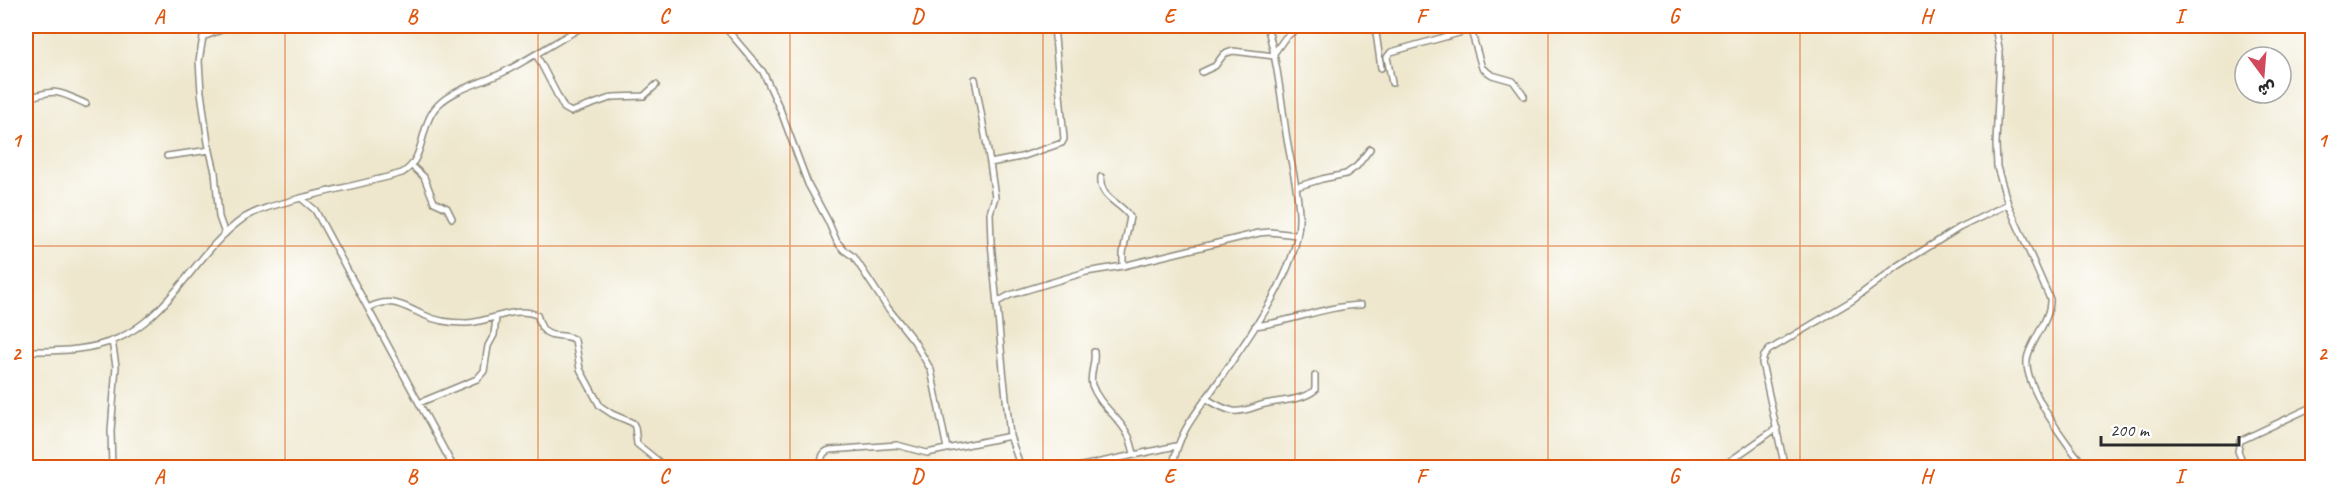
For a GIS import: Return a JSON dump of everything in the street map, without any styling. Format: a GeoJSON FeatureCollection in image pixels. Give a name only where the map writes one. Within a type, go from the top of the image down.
{"type":"FeatureCollection","features":[{"type":"Feature","properties":{"kind":"street"},"geometry":{"type":"LineString","coordinates":[[225,234],[219,217],[215,172],[200,81],[201,41],[207,34],[231,26]]}},
{"type":"Feature","properties":{"kind":"street"},"geometry":{"type":"LineString","coordinates":[[26,351],[76,350],[112,341],[138,327],[161,308],[214,243],[244,218],[263,209],[301,198],[402,173],[412,166],[430,116],[437,106],[449,96],[503,73],[584,26]]}},
{"type":"Feature","properties":{"kind":"street"},"geometry":{"type":"LineString","coordinates":[[682,26],[700,26]]}},
{"type":"Feature","properties":{"kind":"street"},"geometry":{"type":"LineString","coordinates":[[724,26],[763,72],[780,109],[808,184],[837,242],[854,257],[931,370],[947,449]]}},
{"type":"Feature","properties":{"kind":"street"},"geometry":{"type":"LineString","coordinates":[[990,163],[1021,157],[1062,143],[1064,139],[1063,104],[1054,26]]}},
{"type":"Feature","properties":{"kind":"street"},"geometry":{"type":"LineString","coordinates":[[1173,468],[1176,446],[1255,326],[1285,271],[1297,235],[1299,214],[1296,187],[1275,54],[1267,26]]}},
{"type":"Feature","properties":{"kind":"street"},"geometry":{"type":"LineString","coordinates":[[1275,54],[1285,38],[1300,26]]}},
{"type":"Feature","properties":{"kind":"street"},"geometry":{"type":"LineString","coordinates":[[1375,26],[1381,68]]}},
{"type":"Feature","properties":{"kind":"street"},"geometry":{"type":"LineString","coordinates":[[1995,26],[2000,54],[1996,159],[2008,204],[2050,296],[2048,311],[2028,355],[2028,375],[2058,432],[2087,468]]}},
{"type":"Feature","properties":{"kind":"street"},"geometry":{"type":"LineString","coordinates":[[1392,83],[1387,57],[1391,52],[1470,27],[1482,68],[1492,75],[1513,81],[1524,96]]}},
{"type":"Feature","properties":{"kind":"street"},"geometry":{"type":"LineString","coordinates":[[1202,72],[1215,66],[1224,54],[1233,51],[1275,54]]}},
{"type":"Feature","properties":{"kind":"street"},"geometry":{"type":"LineString","coordinates":[[536,54],[564,108],[571,112],[613,97],[644,96],[656,85]]}},
{"type":"Feature","properties":{"kind":"street"},"geometry":{"type":"LineString","coordinates":[[975,80],[995,197],[990,221],[1010,436],[1021,468]]}},
{"type":"Feature","properties":{"kind":"street"},"geometry":{"type":"LineString","coordinates":[[26,99],[44,92],[55,91],[86,105]]}},
{"type":"Feature","properties":{"kind":"street"},"geometry":{"type":"LineString","coordinates":[[1296,187],[1322,178],[1346,174],[1357,166],[1370,149]]}},
{"type":"Feature","properties":{"kind":"street"},"geometry":{"type":"LineString","coordinates":[[167,156],[210,150]]}},
{"type":"Feature","properties":{"kind":"street"},"geometry":{"type":"LineString","coordinates":[[412,166],[424,177],[434,202],[447,208],[452,218]]}},
{"type":"Feature","properties":{"kind":"street"},"geometry":{"type":"LineString","coordinates":[[1101,177],[1100,184],[1108,198],[1126,211],[1130,217],[1123,253],[1123,266]]}},
{"type":"Feature","properties":{"kind":"street"},"geometry":{"type":"LineString","coordinates":[[315,210],[315,202],[319,194]]}},
{"type":"Feature","properties":{"kind":"street"},"geometry":{"type":"LineString","coordinates":[[301,198],[315,210],[454,468]]}},
{"type":"Feature","properties":{"kind":"street"},"geometry":{"type":"LineString","coordinates":[[1785,468],[1762,363],[1769,350],[1853,300],[1898,266],[1959,228],[2008,204]]}},
{"type":"Feature","properties":{"kind":"street"},"geometry":{"type":"LineString","coordinates":[[997,302],[1010,295],[1086,272],[1123,266],[1259,233],[1289,232],[1297,235]]}},
{"type":"Feature","properties":{"kind":"street"},"geometry":{"type":"LineString","coordinates":[[368,308],[379,302],[390,302],[438,319],[465,323],[520,313],[537,315],[543,330],[551,335],[572,337],[575,340],[580,369],[600,406],[633,423],[637,444],[658,461],[662,468]]}},
{"type":"Feature","properties":{"kind":"street"},"geometry":{"type":"LineString","coordinates":[[1255,326],[1282,322],[1333,308],[1361,305]]}},
{"type":"Feature","properties":{"kind":"street"},"geometry":{"type":"LineString","coordinates":[[419,403],[477,379],[484,371],[488,346],[494,335],[496,318]]}},
{"type":"Feature","properties":{"kind":"street"},"geometry":{"type":"LineString","coordinates":[[112,341],[116,366],[111,431],[112,468]]}},
{"type":"Feature","properties":{"kind":"street"},"geometry":{"type":"LineString","coordinates":[[1094,352],[1092,385],[1110,414],[1128,435],[1134,453]]}},
{"type":"Feature","properties":{"kind":"street"},"geometry":{"type":"LineString","coordinates":[[1207,399],[1236,411],[1268,403],[1285,402],[1308,396],[1315,390],[1315,376]]}},
{"type":"Feature","properties":{"kind":"street"},"geometry":{"type":"LineString","coordinates":[[2245,468],[2238,451],[2240,441],[2313,407]]}},
{"type":"Feature","properties":{"kind":"street"},"geometry":{"type":"LineString","coordinates":[[1720,468],[1777,428]]}},
{"type":"Feature","properties":{"kind":"street"},"geometry":{"type":"LineString","coordinates":[[822,468],[822,457],[826,451],[830,450],[897,445],[927,453],[1010,436]]}},
{"type":"Feature","properties":{"kind":"street"},"geometry":{"type":"LineString","coordinates":[[1073,468],[1134,453],[1176,446]]}}]}
